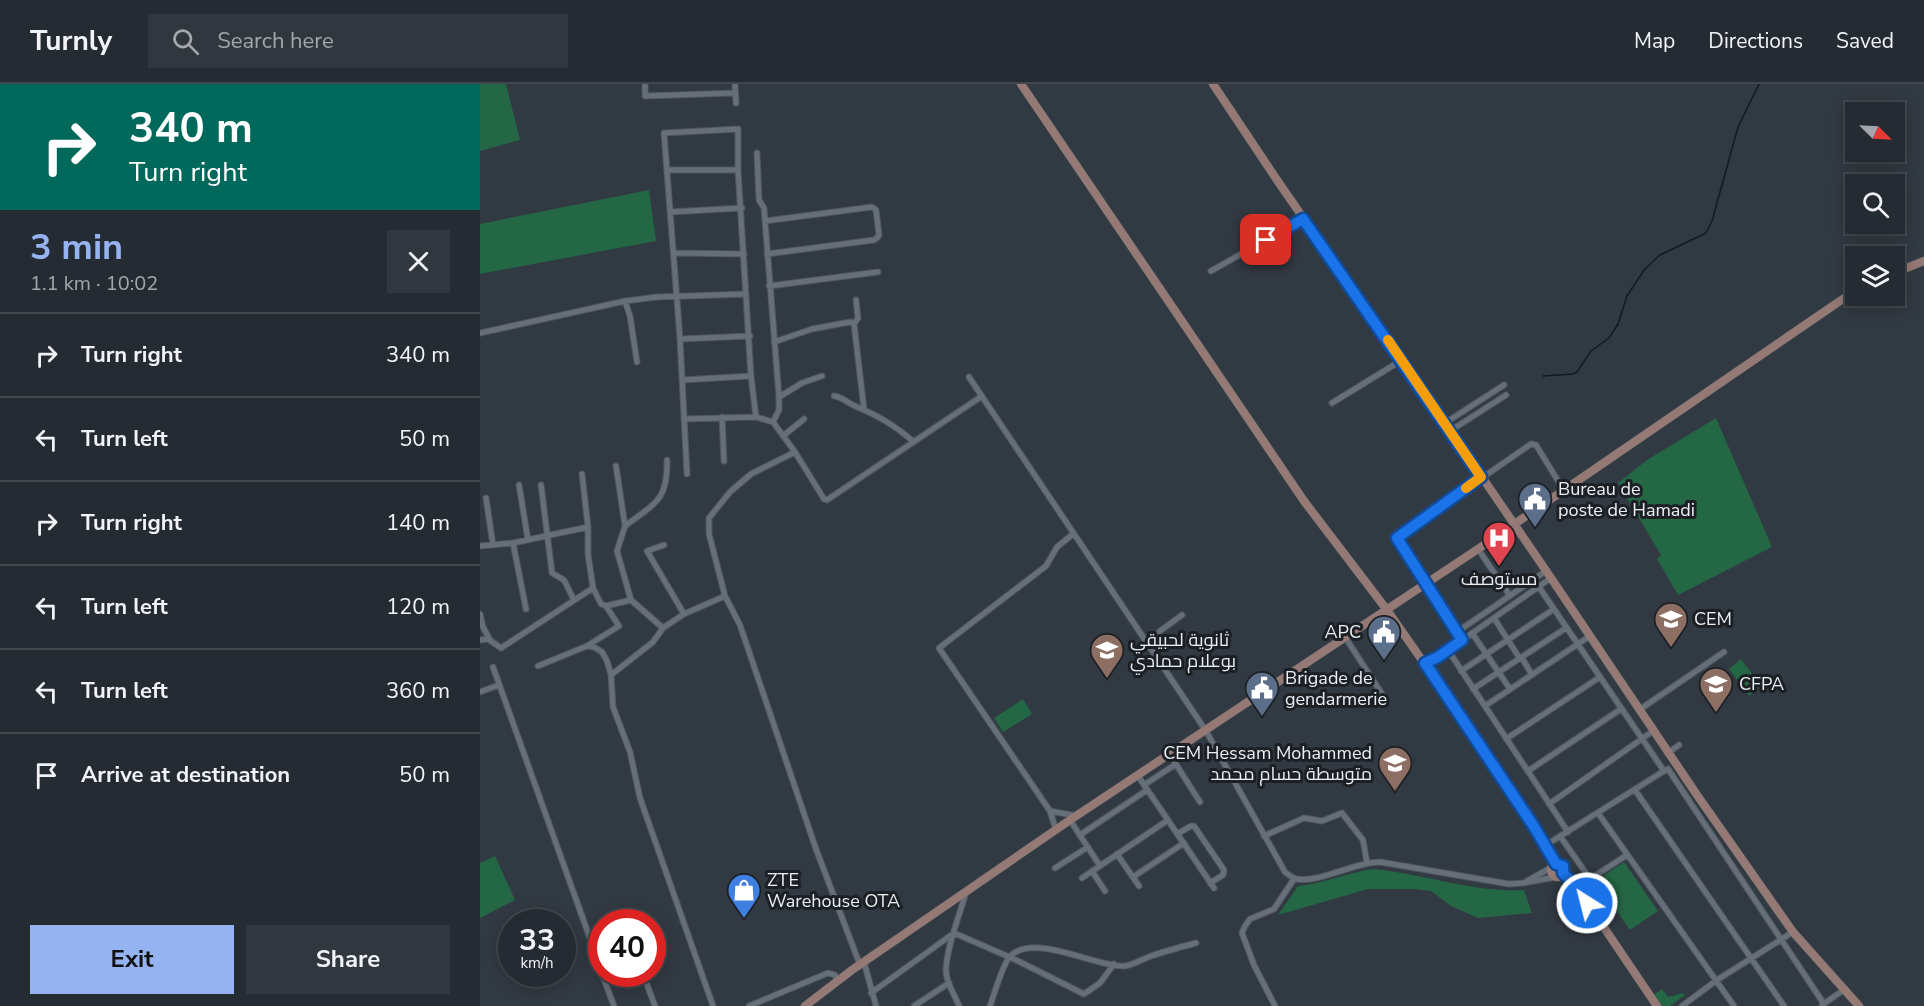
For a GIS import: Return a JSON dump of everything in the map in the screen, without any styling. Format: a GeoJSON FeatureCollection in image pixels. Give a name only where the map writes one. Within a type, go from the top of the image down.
{"type":"FeatureCollection","features":[{"type":"Feature","properties":{"kind":"main road"},"geometry":{"type":"LineString","coordinates":[[1021,84],[1304,501],[1425,663],[1546,845],[1554,865],[1563,866],[1559,875],[1576,886],[1657,1006]]}},
{"type":"Feature","properties":{"kind":"main road"},"geometry":{"type":"LineString","coordinates":[[1213,84],[1303,219],[1549,575],[1674,763],[1793,932],[1859,1006]]}},
{"type":"Feature","properties":{"kind":"main road"},"geometry":{"type":"LineString","coordinates":[[1905,269],[1924,261]]}},
{"type":"Feature","properties":{"kind":"main road"},"geometry":{"type":"LineString","coordinates":[[805,1006],[837,980],[1073,818],[1478,549],[1845,297]]}},
{"type":"Feature","properties":{"kind":"street"},"geometry":{"type":"LineString","coordinates":[[645,84],[645,96],[735,93]]}},
{"type":"Feature","properties":{"kind":"street"},"geometry":{"type":"LineString","coordinates":[[735,84],[736,103]]}},
{"type":"Feature","properties":{"kind":"street"},"geometry":{"type":"LineString","coordinates":[[687,474],[680,339],[664,133],[738,129],[738,170],[751,376],[756,417]]}},
{"type":"Feature","properties":{"kind":"street"},"geometry":{"type":"LineString","coordinates":[[757,153],[759,200],[764,208],[779,397],[779,410],[772,422]]}},
{"type":"Feature","properties":{"kind":"street"},"geometry":{"type":"LineString","coordinates":[[667,170],[738,170]]}},
{"type":"Feature","properties":{"kind":"street"},"geometry":{"type":"LineString","coordinates":[[765,221],[872,207],[876,212],[879,233],[874,240],[767,254]]}},
{"type":"Feature","properties":{"kind":"street"},"geometry":{"type":"LineString","coordinates":[[670,212],[742,208]]}},
{"type":"Feature","properties":{"kind":"street"},"geometry":{"type":"LineString","coordinates":[[1211,271],[1303,219]]}},
{"type":"Feature","properties":{"kind":"street"},"geometry":{"type":"LineString","coordinates":[[674,253],[744,254]]}},
{"type":"Feature","properties":{"kind":"street"},"geometry":{"type":"LineString","coordinates":[[770,286],[878,272]]}},
{"type":"Feature","properties":{"kind":"street"},"geometry":{"type":"LineString","coordinates":[[480,333],[625,301],[677,296],[746,294]]}},
{"type":"Feature","properties":{"kind":"street"},"geometry":{"type":"LineString","coordinates":[[774,342],[812,329],[852,323],[858,318],[856,300]]}},
{"type":"Feature","properties":{"kind":"street"},"geometry":{"type":"LineString","coordinates":[[625,301],[630,316],[637,362]]}},
{"type":"Feature","properties":{"kind":"street"},"geometry":{"type":"LineString","coordinates":[[852,323],[864,409]]}},
{"type":"Feature","properties":{"kind":"street"},"geometry":{"type":"LineString","coordinates":[[680,339],[750,336]]}},
{"type":"Feature","properties":{"kind":"street"},"geometry":{"type":"LineString","coordinates":[[1332,403],[1402,360]]}},
{"type":"Feature","properties":{"kind":"street"},"geometry":{"type":"LineString","coordinates":[[682,380],[751,376]]}},
{"type":"Feature","properties":{"kind":"street"},"geometry":{"type":"LineString","coordinates":[[779,397],[802,383],[822,376]]}},
{"type":"Feature","properties":{"kind":"street"},"geometry":{"type":"LineString","coordinates":[[969,376],[1206,731],[1285,872],[1294,879],[1306,880],[1367,863],[1385,863],[1503,883],[1523,884],[1559,875]]}},
{"type":"Feature","properties":{"kind":"street"},"geometry":{"type":"LineString","coordinates":[[1444,423],[1504,386]]}},
{"type":"Feature","properties":{"kind":"street"},"geometry":{"type":"LineString","coordinates":[[1450,431],[1506,394]]}},
{"type":"Feature","properties":{"kind":"street"},"geometry":{"type":"LineString","coordinates":[[834,396],[841,397],[890,422],[914,441]]}},
{"type":"Feature","properties":{"kind":"street"},"geometry":{"type":"LineString","coordinates":[[684,419],[756,417],[772,422],[795,452],[824,499],[827,500],[982,396]]}},
{"type":"Feature","properties":{"kind":"street"},"geometry":{"type":"LineString","coordinates":[[722,417],[723,461]]}},
{"type":"Feature","properties":{"kind":"street"},"geometry":{"type":"LineString","coordinates":[[783,436],[804,418]]}},
{"type":"Feature","properties":{"kind":"street"},"geometry":{"type":"LineString","coordinates":[[1462,640],[1397,538],[1481,477],[1534,444],[1563,489]]}},
{"type":"Feature","properties":{"kind":"street"},"geometry":{"type":"LineString","coordinates":[[795,452],[751,474],[730,492],[709,518],[709,534],[724,596],[740,625],[816,849],[862,964],[876,1006]]}},
{"type":"Feature","properties":{"kind":"street"},"geometry":{"type":"LineString","coordinates":[[625,526],[660,498],[665,489],[667,460]]}},
{"type":"Feature","properties":{"kind":"street"},"geometry":{"type":"LineString","coordinates":[[616,466],[625,526],[617,551],[631,600],[663,628]]}},
{"type":"Feature","properties":{"kind":"street"},"geometry":{"type":"LineString","coordinates":[[538,666],[587,646],[619,626],[606,606],[601,604],[593,588],[582,474]]}},
{"type":"Feature","properties":{"kind":"street"},"geometry":{"type":"LineString","coordinates":[[519,485],[528,540]]}},
{"type":"Feature","properties":{"kind":"street"},"geometry":{"type":"LineString","coordinates":[[542,485],[552,573],[564,580],[574,600]]}},
{"type":"Feature","properties":{"kind":"street"},"geometry":{"type":"LineString","coordinates":[[486,498],[493,545]]}},
{"type":"Feature","properties":{"kind":"street"},"geometry":{"type":"LineString","coordinates":[[480,546],[513,543],[588,527]]}},
{"type":"Feature","properties":{"kind":"street"},"geometry":{"type":"LineString","coordinates":[[1056,830],[1050,811],[939,648],[1046,566],[1057,547],[1073,534]]}},
{"type":"Feature","properties":{"kind":"street"},"geometry":{"type":"LineString","coordinates":[[513,543],[526,609]]}},
{"type":"Feature","properties":{"kind":"street"},"geometry":{"type":"LineString","coordinates":[[664,545],[647,551],[684,614]]}},
{"type":"Feature","properties":{"kind":"street"},"geometry":{"type":"LineString","coordinates":[[1478,549],[1510,596]]}},
{"type":"Feature","properties":{"kind":"street"},"geometry":{"type":"LineString","coordinates":[[1456,632],[1510,596],[1549,575]]}},
{"type":"Feature","properties":{"kind":"street"},"geometry":{"type":"LineString","coordinates":[[1425,663],[1448,650],[1539,587],[1549,575]]}},
{"type":"Feature","properties":{"kind":"street"},"geometry":{"type":"LineString","coordinates":[[1539,587],[1642,740],[1666,770],[1822,1005],[1845,989]]}},
{"type":"Feature","properties":{"kind":"street"},"geometry":{"type":"LineString","coordinates":[[480,640],[484,638],[501,648],[593,588]]}},
{"type":"Feature","properties":{"kind":"street"},"geometry":{"type":"LineString","coordinates":[[611,675],[653,642],[663,628],[684,614],[724,596]]}},
{"type":"Feature","properties":{"kind":"street"},"geometry":{"type":"LineString","coordinates":[[606,606],[631,600]]}},
{"type":"Feature","properties":{"kind":"street"},"geometry":{"type":"LineString","coordinates":[[1461,671],[1554,609]]}},
{"type":"Feature","properties":{"kind":"street"},"geometry":{"type":"LineString","coordinates":[[480,614],[483,627],[491,641]]}},
{"type":"Feature","properties":{"kind":"street"},"geometry":{"type":"LineString","coordinates":[[1149,646],[1160,631],[1182,615]]}},
{"type":"Feature","properties":{"kind":"street"},"geometry":{"type":"LineString","coordinates":[[1494,618],[1533,675]]}},
{"type":"Feature","properties":{"kind":"street"},"geometry":{"type":"LineString","coordinates":[[1473,689],[1566,628]]}},
{"type":"Feature","properties":{"kind":"street"},"geometry":{"type":"LineString","coordinates":[[1472,633],[1510,689]]}},
{"type":"Feature","properties":{"kind":"street"},"geometry":{"type":"LineString","coordinates":[[1485,706],[1590,636]]}},
{"type":"Feature","properties":{"kind":"street"},"geometry":{"type":"LineString","coordinates":[[1344,637],[1382,694]]}},
{"type":"Feature","properties":{"kind":"street"},"geometry":{"type":"LineString","coordinates":[[587,646],[602,652],[611,675],[613,707],[630,752],[640,798],[713,1006]]}},
{"type":"Feature","properties":{"kind":"street"},"geometry":{"type":"LineString","coordinates":[[1448,650],[1568,832]]}},
{"type":"Feature","properties":{"kind":"street"},"geometry":{"type":"LineString","coordinates":[[1639,710],[1724,652]]}},
{"type":"Feature","properties":{"kind":"street"},"geometry":{"type":"LineString","coordinates":[[493,667],[588,934]]}},
{"type":"Feature","properties":{"kind":"street"},"geometry":{"type":"LineString","coordinates":[[1506,739],[1600,677]]}},
{"type":"Feature","properties":{"kind":"street"},"geometry":{"type":"LineString","coordinates":[[480,692],[499,685]]}},
{"type":"Feature","properties":{"kind":"street"},"geometry":{"type":"LineString","coordinates":[[1528,771],[1621,709]]}},
{"type":"Feature","properties":{"kind":"street"},"geometry":{"type":"LineString","coordinates":[[1549,804],[1653,731]]}},
{"type":"Feature","properties":{"kind":"street"},"geometry":{"type":"LineString","coordinates":[[1668,753],[1679,746]]}},
{"type":"Feature","properties":{"kind":"street"},"geometry":{"type":"LineString","coordinates":[[1170,755],[1200,802]]}},
{"type":"Feature","properties":{"kind":"street"},"geometry":{"type":"LineString","coordinates":[[1546,845],[1674,763]]}},
{"type":"Feature","properties":{"kind":"street"},"geometry":{"type":"LineString","coordinates":[[1080,835],[1176,764]]}},
{"type":"Feature","properties":{"kind":"street"},"geometry":{"type":"LineString","coordinates":[[1138,776],[1212,886],[1224,871],[1192,825],[1191,818]]}},
{"type":"Feature","properties":{"kind":"street"},"geometry":{"type":"LineString","coordinates":[[1635,790],[1784,1006]]}},
{"type":"Feature","properties":{"kind":"street"},"geometry":{"type":"LineString","coordinates":[[1050,811],[1073,818],[1080,835],[1100,866]]}},
{"type":"Feature","properties":{"kind":"street"},"geometry":{"type":"LineString","coordinates":[[1264,836],[1304,818],[1322,821],[1341,813],[1363,840],[1367,863]]}},
{"type":"Feature","properties":{"kind":"street"},"geometry":{"type":"LineString","coordinates":[[1598,813],[1734,1006]]}},
{"type":"Feature","properties":{"kind":"street"},"geometry":{"type":"LineString","coordinates":[[1082,878],[1168,820]]}},
{"type":"Feature","properties":{"kind":"street"},"geometry":{"type":"LineString","coordinates":[[1177,834],[1192,825]]}},
{"type":"Feature","properties":{"kind":"street"},"geometry":{"type":"LineString","coordinates":[[1560,836],[1590,879],[1627,855]]}},
{"type":"Feature","properties":{"kind":"street"},"geometry":{"type":"LineString","coordinates":[[1133,877],[1184,843]]}},
{"type":"Feature","properties":{"kind":"street"},"geometry":{"type":"LineString","coordinates":[[1055,868],[1088,847]]}},
{"type":"Feature","properties":{"kind":"street"},"geometry":{"type":"LineString","coordinates":[[1118,854],[1139,886]]}},
{"type":"Feature","properties":{"kind":"street"},"geometry":{"type":"LineString","coordinates":[[1523,884],[1554,865]]}},
{"type":"Feature","properties":{"kind":"street"},"geometry":{"type":"LineString","coordinates":[[1092,872],[1105,891]]}},
{"type":"Feature","properties":{"kind":"street"},"geometry":{"type":"LineString","coordinates":[[1275,1006],[1254,964],[1242,933],[1251,919],[1274,909],[1294,879]]}},
{"type":"Feature","properties":{"kind":"street"},"geometry":{"type":"LineString","coordinates":[[959,1006],[946,971],[966,892]]}},
{"type":"Feature","properties":{"kind":"street"},"geometry":{"type":"LineString","coordinates":[[1682,1006],[1717,980],[1793,932]]}},
{"type":"Feature","properties":{"kind":"street"},"geometry":{"type":"LineString","coordinates":[[871,993],[954,933]]}},
{"type":"Feature","properties":{"kind":"street"},"geometry":{"type":"LineString","coordinates":[[954,933],[1084,994],[1100,983],[1114,964]]}},
{"type":"Feature","properties":{"kind":"street"},"geometry":{"type":"LineString","coordinates":[[990,1006],[1009,958],[1021,950],[1031,948],[1054,950],[1126,966],[1196,943]]}},
{"type":"Feature","properties":{"kind":"street"},"geometry":{"type":"LineString","coordinates":[[748,1006],[828,973],[835,975],[837,980]]}},
{"type":"Feature","properties":{"kind":"street"},"geometry":{"type":"LineString","coordinates":[[914,1006],[949,983]]}},
{"type":"Feature","properties":{"kind":"street"},"geometry":{"type":"LineString","coordinates":[[607,987],[614,1006]]}},
{"type":"Feature","properties":{"kind":"street"},"geometry":{"type":"LineString","coordinates":[[648,987],[655,1006]]}},
{"type":"Feature","properties":{"kind":"street"},"geometry":{"type":"LineString","coordinates":[[1832,998],[1838,1006]]}},
{"type":"Feature","properties":{"kind":"green space"},"geometry":{"type":"Polygon","coordinates":[[[480,84],[506,84],[520,140],[480,151],[480,84]]]}},
{"type":"Feature","properties":{"kind":"green space"},"geometry":{"type":"Polygon","coordinates":[[[649,190],[656,241],[480,274],[480,224],[649,190]]]}},
{"type":"Feature","properties":{"kind":"green space"},"geometry":{"type":"Polygon","coordinates":[[[1716,418],[1772,547],[1678,595],[1657,559],[1661,555],[1618,483],[1647,460],[1716,418]]]}},
{"type":"Feature","properties":{"kind":"green space"},"geometry":{"type":"Polygon","coordinates":[[[1741,659],[1761,686],[1749,696],[1729,669],[1741,659]]]}},
{"type":"Feature","properties":{"kind":"green space"},"geometry":{"type":"Polygon","coordinates":[[[1023,699],[1032,714],[1003,732],[994,718],[1023,699]]]}},
{"type":"Feature","properties":{"kind":"green space"},"geometry":{"type":"Polygon","coordinates":[[[495,856],[515,900],[480,918],[480,863],[495,856]]]}},
{"type":"Feature","properties":{"kind":"green space"},"geometry":{"type":"Polygon","coordinates":[[[1624,862],[1658,911],[1630,930],[1596,881],[1624,862]]]}},
{"type":"Feature","properties":{"kind":"green space"},"geometry":{"type":"Polygon","coordinates":[[[1374,869],[1487,889],[1524,890],[1532,913],[1478,918],[1451,906],[1431,891],[1368,889],[1278,915],[1298,886],[1374,869]]]}},
{"type":"Feature","properties":{"kind":"green space"},"geometry":{"type":"Polygon","coordinates":[[[1662,989],[1668,997],[1683,993],[1685,995],[1670,1006],[1657,1006],[1651,997],[1662,989]]]}},
{"type":"Feature","properties":{"kind":"waterway"},"geometry":{"type":"LineString","coordinates":[[1543,376],[1577,372],[1591,351],[1609,338],[1618,324],[1627,296],[1644,270],[1660,255],[1706,233],[1712,221],[1738,127],[1759,84]]}},
{"type":"Feature","properties":{"kind":"slow traffic"},"geometry":{"type":"LineString","coordinates":[[1388,340],[1481,477],[1466,488]]}},
{"type":"Feature","properties":{"kind":"place","name":"Bureau de poste de Hamadi"},"geometry":{"type":"Point","coordinates":[1535,528]}},
{"type":"Feature","properties":{"kind":"place","name":"مستوصف"},"geometry":{"type":"Point","coordinates":[1499,567]}},
{"type":"Feature","properties":{"kind":"place","name":"CEM"},"geometry":{"type":"Point","coordinates":[1671,648]}},
{"type":"Feature","properties":{"kind":"place","name":"APC"},"geometry":{"type":"Point","coordinates":[1384,661]}},
{"type":"Feature","properties":{"kind":"place","name":"ثانوية لحبيقي بوعلام حمادي"},"geometry":{"type":"Point","coordinates":[1107,679]}},
{"type":"Feature","properties":{"kind":"place","name":"CFPA"},"geometry":{"type":"Point","coordinates":[1716,713]}},
{"type":"Feature","properties":{"kind":"place","name":"Brigade de gendarmerie"},"geometry":{"type":"Point","coordinates":[1262,717]}},
{"type":"Feature","properties":{"kind":"place","name":"CEM Hessam Mohammed متوسطة حسام محمد"},"geometry":{"type":"Point","coordinates":[1395,792]}},
{"type":"Feature","properties":{"kind":"place","name":"ZTE Warehouse OTA"},"geometry":{"type":"Point","coordinates":[744,919]}},
{"type":"Feature","properties":{"kind":"route"},"geometry":{"type":"LineString","coordinates":[[1266,240],[1303,219],[1408,368],[1481,477],[1397,538],[1462,640],[1425,663],[1533,825],[1556,864],[1563,866],[1563,873],[1587,903]]}}]}
